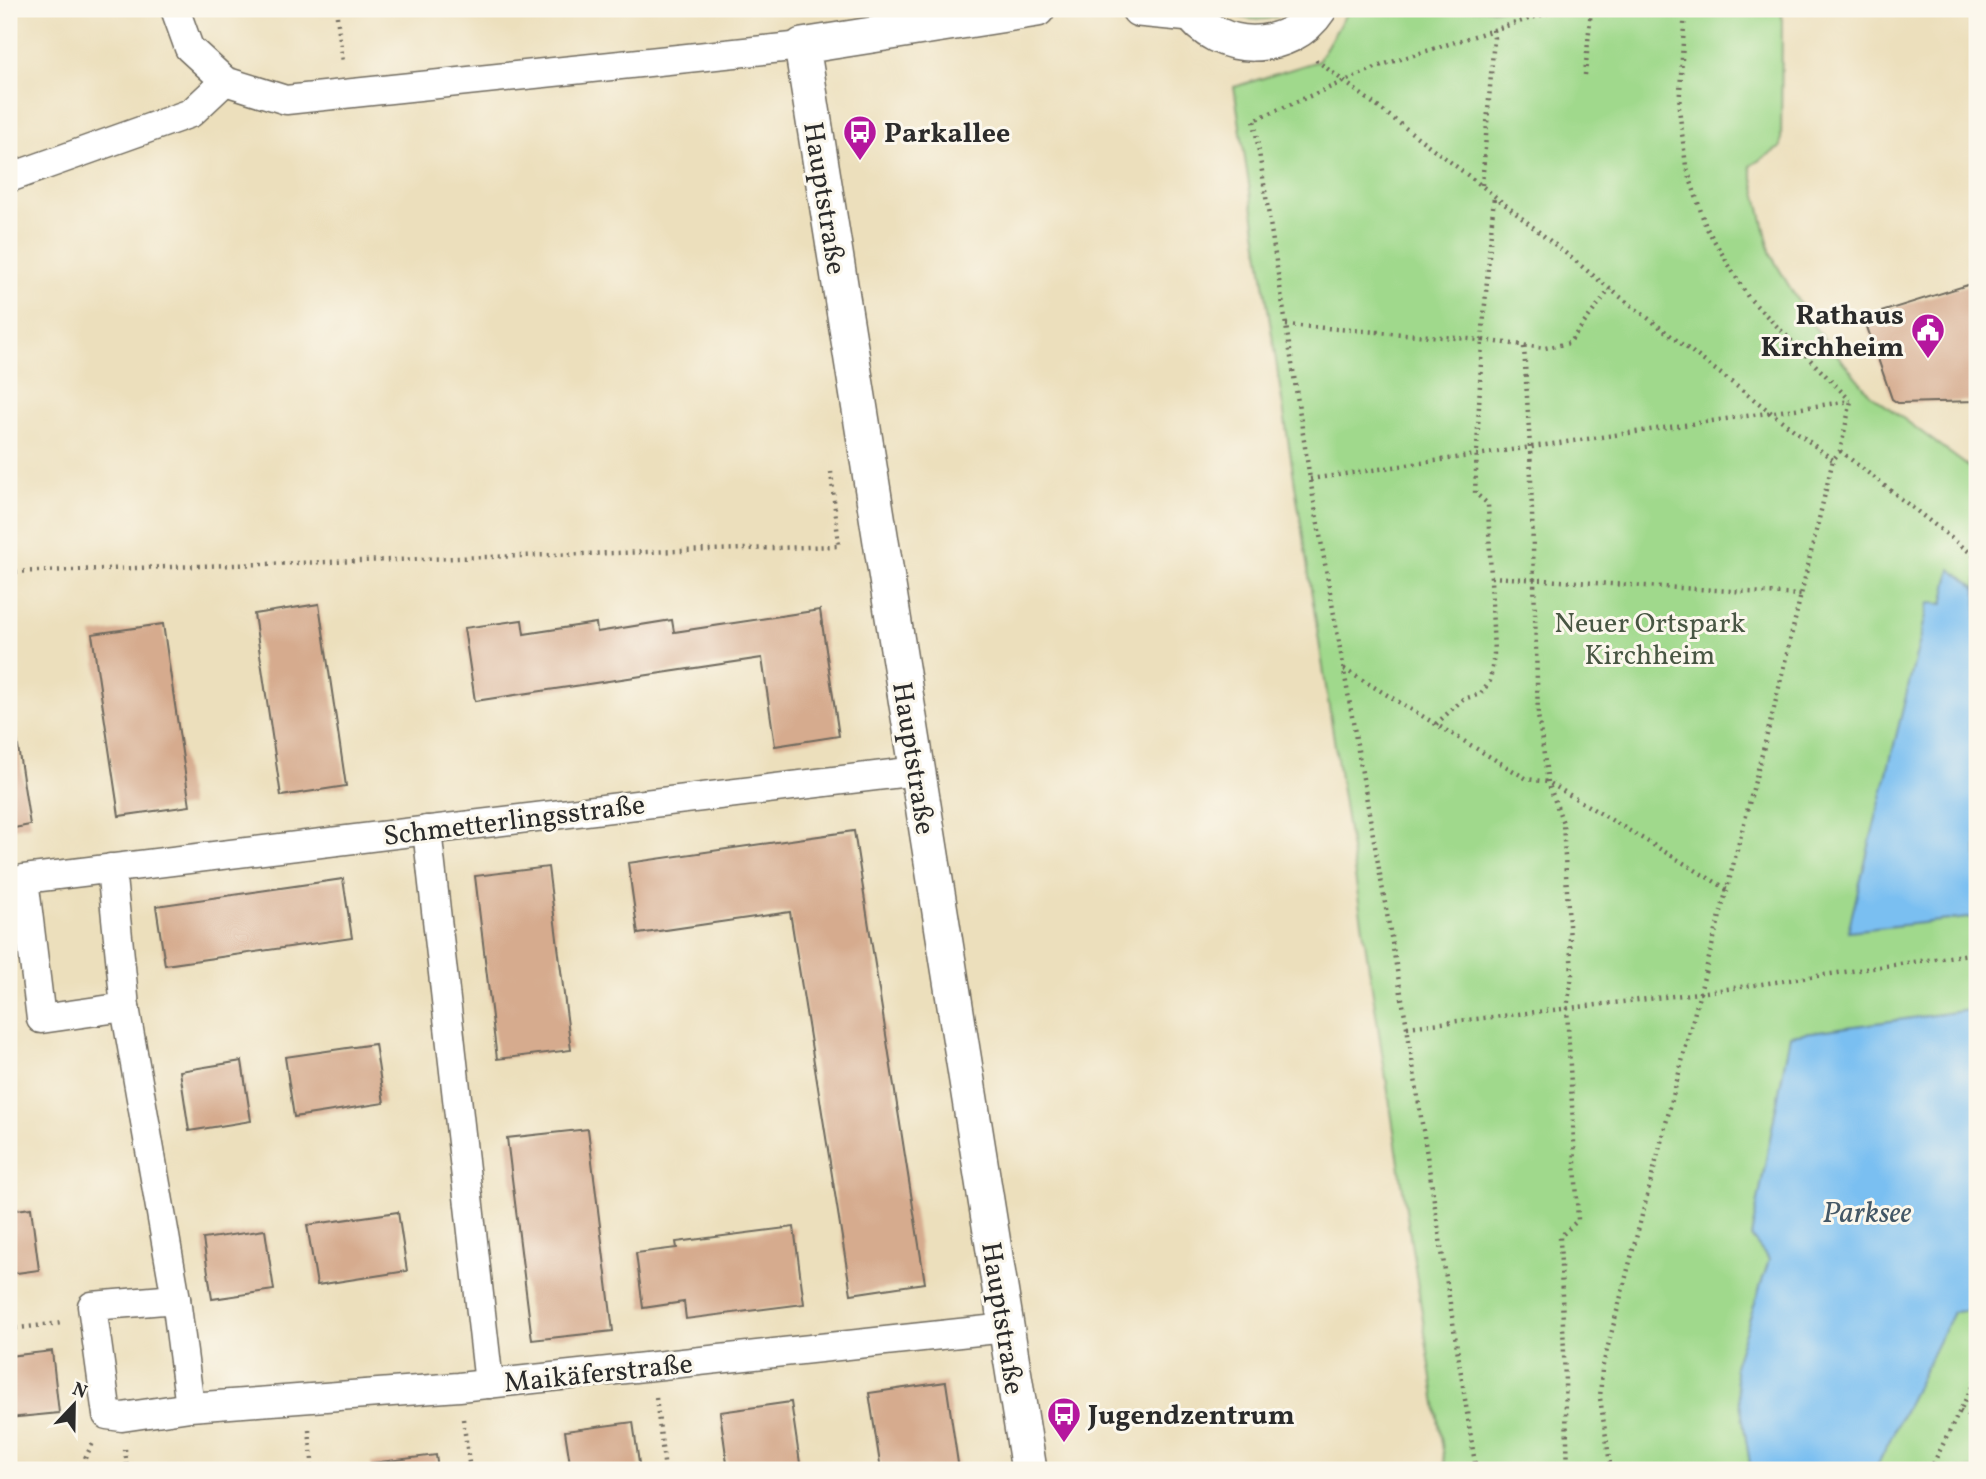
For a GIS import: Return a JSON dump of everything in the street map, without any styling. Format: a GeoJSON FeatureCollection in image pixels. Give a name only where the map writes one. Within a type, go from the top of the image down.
{"type":"FeatureCollection","features":[{"type":"Feature","properties":{"kind":"street"},"geometry":{"type":"LineString","coordinates":[[175,9],[189,48],[225,80],[286,100],[802,46],[1037,9]]}},
{"type":"Feature","properties":{"kind":"street"},"geometry":{"type":"LineString","coordinates":[[1139,9],[1190,11],[1219,36],[1254,44],[1288,36],[1303,27],[1319,9]]}},
{"type":"Feature","properties":{"kind":"street","name":"Hauptstraße"},"geometry":{"type":"LineString","coordinates":[[802,46],[1029,1470]]}},
{"type":"Feature","properties":{"kind":"street"},"geometry":{"type":"LineString","coordinates":[[9,178],[191,113],[225,80]]}},
{"type":"Feature","properties":{"kind":"street","name":"Schmetterlingsstraße"},"geometry":{"type":"LineString","coordinates":[[125,1007],[41,1019],[24,878],[917,771]]}},
{"type":"Feature","properties":{"kind":"street"},"geometry":{"type":"LineString","coordinates":[[427,830],[489,1384]]}},
{"type":"Feature","properties":{"kind":"street"},"geometry":{"type":"LineString","coordinates":[[111,868],[125,1007],[176,1299],[190,1407]]}},
{"type":"Feature","properties":{"kind":"street"},"geometry":{"type":"LineString","coordinates":[[107,1415],[92,1306],[176,1299]]}},
{"type":"Feature","properties":{"kind":"street","name":"Maikäferstraße"},"geometry":{"type":"LineString","coordinates":[[107,1415],[122,1417],[190,1407],[459,1387],[1006,1328]]}},
{"type":"Feature","properties":{"kind":"path"},"geometry":{"type":"LineString","coordinates":[[336,9],[347,94]]}},
{"type":"Feature","properties":{"kind":"path"},"geometry":{"type":"LineString","coordinates":[[1476,1470],[1406,1027],[1310,478],[1254,120],[1382,65],[1560,9]]}},
{"type":"Feature","properties":{"kind":"path"},"geometry":{"type":"LineString","coordinates":[[1585,75],[1591,9]]}},
{"type":"Feature","properties":{"kind":"path"},"geometry":{"type":"LineString","coordinates":[[1685,9],[1679,108],[1686,166],[1706,227],[1748,297],[1851,401]]}},
{"type":"Feature","properties":{"kind":"path"},"geometry":{"type":"LineString","coordinates":[[1482,186],[1494,38],[1492,29]]}},
{"type":"Feature","properties":{"kind":"path"},"geometry":{"type":"LineString","coordinates":[[1310,55],[1833,460]]}},
{"type":"Feature","properties":{"kind":"path"},"geometry":{"type":"LineString","coordinates":[[1436,724],[1463,699],[1481,694],[1490,681],[1494,654],[1488,504],[1475,493],[1482,340],[1494,196]]}},
{"type":"Feature","properties":{"kind":"path"},"geometry":{"type":"LineString","coordinates":[[1286,325],[1482,340],[1545,348],[1569,343],[1610,289]]}},
{"type":"Feature","properties":{"kind":"path"},"geometry":{"type":"LineString","coordinates":[[1524,347],[1530,447],[1538,715],[1548,782],[1563,823],[1572,975],[1567,1008],[1578,1220],[1560,1237],[1568,1470]]}},
{"type":"Feature","properties":{"kind":"path"},"geometry":{"type":"LineString","coordinates":[[1310,478],[1851,401]]}},
{"type":"Feature","properties":{"kind":"path"},"geometry":{"type":"LineString","coordinates":[[1611,1470],[1600,1398],[1602,1369],[1727,889],[1833,460],[1840,451],[1851,401]]}},
{"type":"Feature","properties":{"kind":"path"},"geometry":{"type":"LineString","coordinates":[[1840,451],[1977,558]]}},
{"type":"Feature","properties":{"kind":"path"},"geometry":{"type":"LineString","coordinates":[[9,572],[839,547],[829,455],[866,452]]}},
{"type":"Feature","properties":{"kind":"path"},"geometry":{"type":"LineString","coordinates":[[1491,577],[1801,595]]}},
{"type":"Feature","properties":{"kind":"path"},"geometry":{"type":"LineString","coordinates":[[1344,669],[1527,779],[1548,782],[1727,889]]}},
{"type":"Feature","properties":{"kind":"path"},"geometry":{"type":"LineString","coordinates":[[1406,1027],[1699,993],[1977,953]]}},
{"type":"Feature","properties":{"kind":"path"},"geometry":{"type":"LineString","coordinates":[[9,1329],[94,1319]]}},
{"type":"Feature","properties":{"kind":"path"},"geometry":{"type":"LineString","coordinates":[[652,1366],[664,1470]]}},
{"type":"Feature","properties":{"kind":"path"},"geometry":{"type":"LineString","coordinates":[[1930,1470],[1977,1377]]}},
{"type":"Feature","properties":{"kind":"path"},"geometry":{"type":"LineString","coordinates":[[459,1387],[470,1470]]}},
{"type":"Feature","properties":{"kind":"path"},"geometry":{"type":"LineString","coordinates":[[306,1398],[313,1470]]}},
{"type":"Feature","properties":{"kind":"path"},"geometry":{"type":"LineString","coordinates":[[1960,1411],[1977,1421]]}},
{"type":"Feature","properties":{"kind":"path"},"geometry":{"type":"LineString","coordinates":[[47,1470],[82,1464],[107,1415]]}},
{"type":"Feature","properties":{"kind":"green space"},"geometry":{"type":"Polygon","coordinates":[[[1225,9],[1290,9],[1275,17],[1258,20],[1240,17],[1225,9]]]}},
{"type":"Feature","properties":{"kind":"green space","name":"Neuer Ortspark Kirchheim"},"geometry":{"type":"Polygon","coordinates":[[[1349,9],[1782,9],[1781,147],[1750,166],[1771,255],[1810,322],[1870,394],[1977,473],[1977,1470],[1446,1470],[1234,87],[1318,61],[1349,9]]]}},
{"type":"Feature","properties":{"kind":"water"},"geometry":{"type":"Polygon","coordinates":[[[1951,569],[1977,589],[1977,917],[1848,931],[1929,603],[1943,604],[1951,569]]]}},
{"type":"Feature","properties":{"kind":"water","name":"Parksee"},"geometry":{"type":"Polygon","coordinates":[[[1977,1009],[1977,1310],[1953,1312],[1875,1470],[1751,1470],[1734,1366],[1769,1260],[1751,1237],[1790,1035],[1977,1009]]]}},
{"type":"Feature","properties":{"kind":"building","name":"Rathaus Kirchheim"},"geometry":{"type":"Polygon","coordinates":[[[1977,282],[1977,401],[1898,403],[1892,399],[1865,321],[1868,316],[1977,282]]]}},
{"type":"Feature","properties":{"kind":"building"},"geometry":{"type":"Polygon","coordinates":[[[319,604],[346,786],[281,796],[254,614],[319,604]]]}},
{"type":"Feature","properties":{"kind":"building"},"geometry":{"type":"Polygon","coordinates":[[[820,610],[839,736],[775,746],[762,658],[475,701],[464,628],[522,620],[524,634],[596,623],[597,632],[672,620],[674,632],[820,610]]]}},
{"type":"Feature","properties":{"kind":"building"},"geometry":{"type":"Polygon","coordinates":[[[163,624],[190,806],[119,816],[92,634],[163,624]]]}},
{"type":"Feature","properties":{"kind":"building"},"geometry":{"type":"Polygon","coordinates":[[[9,688],[30,825],[9,829],[9,688]]]}},
{"type":"Feature","properties":{"kind":"building"},"geometry":{"type":"Polygon","coordinates":[[[854,831],[925,1283],[851,1294],[790,912],[638,934],[628,863],[854,831]]]}},
{"type":"Feature","properties":{"kind":"building"},"geometry":{"type":"Polygon","coordinates":[[[548,867],[571,1050],[497,1059],[475,876],[548,867]]]}},
{"type":"Feature","properties":{"kind":"building"},"geometry":{"type":"Polygon","coordinates":[[[343,879],[352,938],[165,965],[156,906],[343,879]]]}},
{"type":"Feature","properties":{"kind":"building"},"geometry":{"type":"Polygon","coordinates":[[[375,1044],[384,1103],[294,1117],[285,1057],[375,1044]]]}},
{"type":"Feature","properties":{"kind":"building"},"geometry":{"type":"Polygon","coordinates":[[[242,1061],[251,1121],[189,1131],[180,1071],[242,1061]]]}},
{"type":"Feature","properties":{"kind":"building"},"geometry":{"type":"Polygon","coordinates":[[[588,1129],[613,1331],[532,1340],[507,1138],[588,1129]]]}},
{"type":"Feature","properties":{"kind":"building"},"geometry":{"type":"Polygon","coordinates":[[[31,1208],[39,1270],[9,1274],[9,1211],[31,1208]]]}},
{"type":"Feature","properties":{"kind":"building"},"geometry":{"type":"Polygon","coordinates":[[[398,1212],[407,1271],[317,1285],[307,1225],[398,1212]]]}},
{"type":"Feature","properties":{"kind":"building"},"geometry":{"type":"Polygon","coordinates":[[[794,1227],[804,1304],[686,1319],[684,1302],[643,1308],[636,1253],[677,1248],[676,1242],[794,1227]]]}},
{"type":"Feature","properties":{"kind":"building"},"geometry":{"type":"Polygon","coordinates":[[[265,1230],[274,1290],[212,1299],[203,1239],[265,1230]]]}},
{"type":"Feature","properties":{"kind":"building"},"geometry":{"type":"Polygon","coordinates":[[[52,1351],[59,1413],[9,1418],[9,1356],[52,1351]]]}},
{"type":"Feature","properties":{"kind":"building"},"geometry":{"type":"Polygon","coordinates":[[[946,1382],[959,1470],[881,1470],[869,1393],[946,1382]]]}},
{"type":"Feature","properties":{"kind":"building"},"geometry":{"type":"Polygon","coordinates":[[[791,1402],[801,1470],[728,1470],[720,1412],[791,1402]]]}},
{"type":"Feature","properties":{"kind":"building"},"geometry":{"type":"Polygon","coordinates":[[[633,1422],[640,1470],[571,1470],[565,1431],[633,1422]]]}},
{"type":"Feature","properties":{"kind":"building"},"geometry":{"type":"Polygon","coordinates":[[[436,1455],[438,1470],[372,1470],[371,1463],[436,1455]]]}},
{"type":"Feature","properties":{"kind":"place","name":"Parkallee"},"geometry":{"type":"Point","coordinates":[860,162]}},
{"type":"Feature","properties":{"kind":"place","name":"Rathaus Kirchheim"},"geometry":{"type":"Point","coordinates":[1928,360]}},
{"type":"Feature","properties":{"kind":"place","name":"Jugendzentrum"},"geometry":{"type":"Point","coordinates":[1064,1444]}}]}
